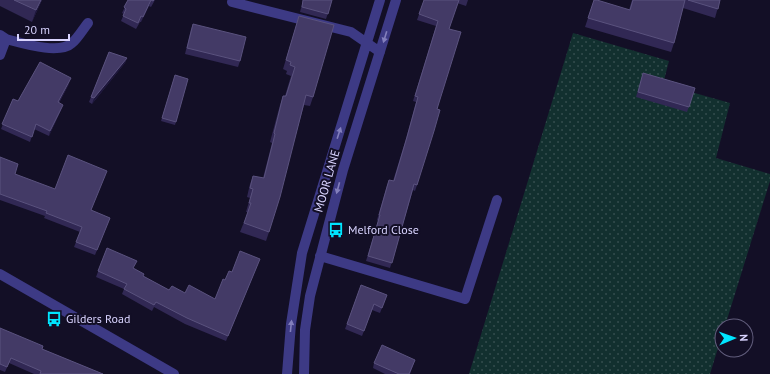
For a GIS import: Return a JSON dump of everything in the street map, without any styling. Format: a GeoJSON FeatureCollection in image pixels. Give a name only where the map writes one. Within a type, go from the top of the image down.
{"type":"FeatureCollection","features":[{"type":"Feature","properties":{"kind":"street","name":"MOOR LANE"},"geometry":{"type":"LineString","coordinates":[[287,374],[291,324],[302,253],[380,0]]}},
{"type":"Feature","properties":{"kind":"street","name":"MOOR LANE"},"geometry":{"type":"LineString","coordinates":[[304,374],[305,330],[310,296],[343,170],[396,0]]}},
{"type":"Feature","properties":{"kind":"street"},"geometry":{"type":"LineString","coordinates":[[232,2],[351,32],[380,52]]}},
{"type":"Feature","properties":{"kind":"street"},"geometry":{"type":"LineString","coordinates":[[0,55],[3,37],[32,46],[63,48],[72,43],[88,24]]}},
{"type":"Feature","properties":{"kind":"street"},"geometry":{"type":"LineString","coordinates":[[320,256],[465,299],[497,200]]}},
{"type":"Feature","properties":{"kind":"street"},"geometry":{"type":"LineString","coordinates":[[0,274],[174,374]]}},
{"type":"Feature","properties":{"kind":"green space"},"geometry":{"type":"Polygon","coordinates":[[[573,33],[669,61],[663,84],[730,103],[716,158],[770,174],[770,181],[727,318],[714,318],[715,358],[710,374],[469,374],[573,33]]]}},
{"type":"Feature","properties":{"kind":"building"},"geometry":{"type":"Polygon","coordinates":[[[14,0],[41,0],[36,10],[14,0]]]}},
{"type":"Feature","properties":{"kind":"building"},"geometry":{"type":"Polygon","coordinates":[[[128,0],[151,0],[143,17],[141,16],[138,23],[123,16],[126,9],[124,7],[128,0]]]}},
{"type":"Feature","properties":{"kind":"building"},"geometry":{"type":"Polygon","coordinates":[[[303,0],[332,0],[328,14],[302,7],[303,0]]]}},
{"type":"Feature","properties":{"kind":"building"},"geometry":{"type":"Polygon","coordinates":[[[424,0],[459,0],[449,29],[461,32],[437,109],[440,110],[434,131],[417,185],[414,184],[392,263],[368,256],[389,180],[394,181],[418,97],[415,96],[438,21],[419,14],[424,0]]]}},
{"type":"Feature","properties":{"kind":"building"},"geometry":{"type":"Polygon","coordinates":[[[594,0],[630,10],[633,0],[685,0],[674,43],[588,18],[594,0]]]}},
{"type":"Feature","properties":{"kind":"building"},"geometry":{"type":"Polygon","coordinates":[[[688,0],[720,0],[718,9],[688,0]]]}},
{"type":"Feature","properties":{"kind":"building"},"geometry":{"type":"Polygon","coordinates":[[[299,16],[334,25],[313,97],[306,95],[280,197],[269,232],[244,223],[251,203],[249,203],[253,189],[250,188],[253,176],[264,178],[283,96],[286,96],[295,67],[290,65],[291,62],[286,60],[299,16]]]}},
{"type":"Feature","properties":{"kind":"building"},"geometry":{"type":"Polygon","coordinates":[[[193,24],[246,37],[240,61],[187,48],[193,24]]]}},
{"type":"Feature","properties":{"kind":"building"},"geometry":{"type":"Polygon","coordinates":[[[109,52],[127,58],[94,98],[91,97],[109,52]]]}},
{"type":"Feature","properties":{"kind":"building"},"geometry":{"type":"Polygon","coordinates":[[[40,62],[71,78],[58,102],[63,105],[50,131],[36,124],[32,137],[2,124],[13,99],[18,101],[40,62]]]}},
{"type":"Feature","properties":{"kind":"building"},"geometry":{"type":"Polygon","coordinates":[[[643,73],[695,88],[689,107],[638,92],[643,73]]]}},
{"type":"Feature","properties":{"kind":"building"},"geometry":{"type":"Polygon","coordinates":[[[175,75],[188,79],[176,122],[162,118],[175,75]]]}},
{"type":"Feature","properties":{"kind":"building"},"geometry":{"type":"Polygon","coordinates":[[[68,155],[107,171],[91,210],[110,218],[97,250],[76,242],[82,227],[46,213],[47,211],[0,194],[0,157],[18,164],[15,174],[55,189],[68,155]]]}},
{"type":"Feature","properties":{"kind":"building"},"geometry":{"type":"Polygon","coordinates":[[[107,248],[137,261],[133,268],[144,274],[143,276],[169,290],[172,286],[185,293],[189,285],[215,299],[223,279],[225,280],[229,271],[232,272],[240,251],[260,259],[228,336],[187,318],[156,302],[154,305],[124,289],[127,284],[98,271],[107,248]]]}},
{"type":"Feature","properties":{"kind":"building"},"geometry":{"type":"Polygon","coordinates":[[[361,285],[387,295],[382,308],[374,304],[364,331],[347,324],[361,285]]]}},
{"type":"Feature","properties":{"kind":"building"},"geometry":{"type":"Polygon","coordinates":[[[0,328],[43,346],[42,349],[103,374],[40,374],[41,371],[11,358],[7,367],[0,364],[0,328]]]}},
{"type":"Feature","properties":{"kind":"building"},"geometry":{"type":"Polygon","coordinates":[[[382,345],[415,360],[409,374],[399,374],[374,363],[382,345]]]}},
{"type":"Feature","properties":{"kind":"place","name":"Melford Close"},"geometry":{"type":"Point","coordinates":[336,230]}},
{"type":"Feature","properties":{"kind":"place","name":"Gilders Road"},"geometry":{"type":"Point","coordinates":[54,319]}}]}
